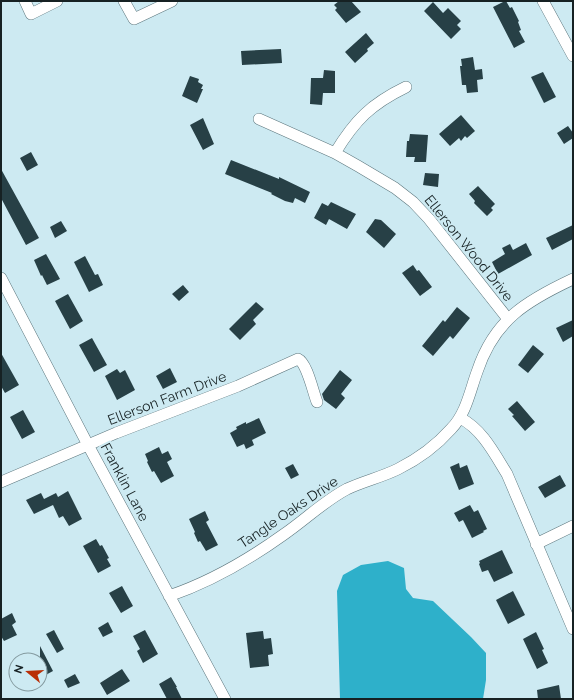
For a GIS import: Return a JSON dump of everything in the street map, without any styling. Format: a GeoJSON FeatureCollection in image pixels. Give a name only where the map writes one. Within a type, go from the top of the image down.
{"type":"FeatureCollection","features":[{"type":"Feature","properties":{"kind":"street"},"geometry":{"type":"LineString","coordinates":[[25,1],[31,14],[57,1]]}},
{"type":"Feature","properties":{"kind":"street"},"geometry":{"type":"LineString","coordinates":[[124,1],[134,19],[172,1]]}},
{"type":"Feature","properties":{"kind":"street"},"geometry":{"type":"LineString","coordinates":[[543,1],[573,56]]}},
{"type":"Feature","properties":{"kind":"street"},"geometry":{"type":"LineString","coordinates":[[335,153],[345,135],[358,119],[388,96],[406,87]]}},
{"type":"Feature","properties":{"kind":"street","name":"Ellerson Wood Drive"},"geometry":{"type":"LineString","coordinates":[[259,119],[335,153],[394,188],[413,202],[429,219],[508,319]]}},
{"type":"Feature","properties":{"kind":"street","name":"Franklin Lane"},"geometry":{"type":"LineString","coordinates":[[1,278],[88,445],[225,699]]}},
{"type":"Feature","properties":{"kind":"street","name":"Tangle Oaks Drive"},"geometry":{"type":"LineString","coordinates":[[169,596],[212,579],[242,562],[283,535],[328,501],[348,489],[397,469],[418,458],[434,446],[460,418],[480,360],[496,331],[526,303],[544,292],[573,278]]}},
{"type":"Feature","properties":{"kind":"street","name":"Ellerson Farm Drive"},"geometry":{"type":"LineString","coordinates":[[1,482],[88,445],[238,386],[298,359],[302,361],[306,368],[317,402]]}},
{"type":"Feature","properties":{"kind":"street"},"geometry":{"type":"LineString","coordinates":[[460,418],[473,427],[495,453],[507,474],[573,629]]}},
{"type":"Feature","properties":{"kind":"street"},"geometry":{"type":"LineString","coordinates":[[536,544],[573,526]]}},
{"type":"Feature","properties":{"kind":"water"},"geometry":{"type":"Polygon","coordinates":[[[388,561],[404,568],[406,589],[413,598],[433,601],[486,653],[486,680],[483,699],[340,699],[337,591],[343,575],[361,565],[388,561]]]}},
{"type":"Feature","properties":{"kind":"building"},"geometry":{"type":"Polygon","coordinates":[[[339,1],[351,1],[361,12],[346,23],[335,10],[337,8],[334,5],[339,1]]]}},
{"type":"Feature","properties":{"kind":"building"},"geometry":{"type":"Polygon","coordinates":[[[505,1],[510,8],[512,7],[519,21],[521,30],[519,31],[525,42],[514,48],[493,7],[505,1]]]}},
{"type":"Feature","properties":{"kind":"building"},"geometry":{"type":"Polygon","coordinates":[[[433,2],[443,13],[448,8],[461,21],[457,25],[461,29],[451,39],[424,11],[433,2]]]}},
{"type":"Feature","properties":{"kind":"building"},"geometry":{"type":"Polygon","coordinates":[[[366,33],[374,43],[355,63],[345,52],[366,33]]]}},
{"type":"Feature","properties":{"kind":"building"},"geometry":{"type":"Polygon","coordinates":[[[281,49],[282,63],[242,65],[241,51],[281,49]]]}},
{"type":"Feature","properties":{"kind":"building"},"geometry":{"type":"Polygon","coordinates":[[[473,57],[475,70],[482,69],[483,79],[477,80],[478,92],[467,93],[466,85],[462,85],[460,66],[462,66],[461,59],[473,57]]]}},
{"type":"Feature","properties":{"kind":"building"},"geometry":{"type":"Polygon","coordinates":[[[324,70],[335,71],[335,93],[323,93],[322,105],[310,104],[311,78],[323,78],[324,70]]]}},
{"type":"Feature","properties":{"kind":"building"},"geometry":{"type":"Polygon","coordinates":[[[543,72],[556,97],[544,103],[531,77],[543,72]]]}},
{"type":"Feature","properties":{"kind":"building"},"geometry":{"type":"Polygon","coordinates":[[[190,76],[199,79],[198,82],[203,85],[201,89],[203,89],[197,103],[182,96],[190,76]]]}},
{"type":"Feature","properties":{"kind":"building"},"geometry":{"type":"Polygon","coordinates":[[[461,115],[475,131],[467,138],[465,136],[461,141],[459,138],[450,146],[439,134],[461,115]]]}},
{"type":"Feature","properties":{"kind":"building"},"geometry":{"type":"Polygon","coordinates":[[[203,118],[214,144],[203,150],[190,125],[203,118]]]}},
{"type":"Feature","properties":{"kind":"building"},"geometry":{"type":"Polygon","coordinates":[[[568,126],[573,133],[573,138],[564,144],[557,133],[568,126]]]}},
{"type":"Feature","properties":{"kind":"building"},"geometry":{"type":"Polygon","coordinates":[[[410,134],[428,135],[426,162],[414,162],[415,157],[406,157],[407,141],[409,141],[410,134]]]}},
{"type":"Feature","properties":{"kind":"building"},"geometry":{"type":"Polygon","coordinates":[[[31,152],[38,165],[27,171],[20,158],[31,152]]]}},
{"type":"Feature","properties":{"kind":"building"},"geometry":{"type":"Polygon","coordinates":[[[231,160],[279,179],[279,177],[310,192],[305,203],[295,198],[293,203],[285,201],[271,194],[272,193],[225,174],[231,160]]]}},
{"type":"Feature","properties":{"kind":"building"},"geometry":{"type":"Polygon","coordinates":[[[1,169],[39,238],[26,245],[1,198],[1,169]]]}},
{"type":"Feature","properties":{"kind":"building"},"geometry":{"type":"Polygon","coordinates":[[[425,173],[439,174],[438,187],[423,185],[425,173]]]}},
{"type":"Feature","properties":{"kind":"building"},"geometry":{"type":"Polygon","coordinates":[[[478,186],[495,204],[491,208],[493,210],[487,216],[474,203],[475,201],[469,194],[478,186]]]}},
{"type":"Feature","properties":{"kind":"building"},"geometry":{"type":"Polygon","coordinates":[[[331,202],[356,214],[347,229],[329,219],[326,225],[314,218],[322,203],[328,206],[331,202]]]}},
{"type":"Feature","properties":{"kind":"building"},"geometry":{"type":"Polygon","coordinates":[[[375,219],[381,220],[396,234],[384,248],[366,232],[375,219]]]}},
{"type":"Feature","properties":{"kind":"building"},"geometry":{"type":"Polygon","coordinates":[[[61,221],[67,231],[55,238],[50,227],[61,221]]]}},
{"type":"Feature","properties":{"kind":"building"},"geometry":{"type":"Polygon","coordinates":[[[573,225],[573,239],[552,250],[546,238],[573,225]]]}},
{"type":"Feature","properties":{"kind":"building"},"geometry":{"type":"Polygon","coordinates":[[[526,243],[532,255],[498,274],[492,262],[505,254],[502,248],[510,244],[513,250],[526,243]]]}},
{"type":"Feature","properties":{"kind":"building"},"geometry":{"type":"Polygon","coordinates":[[[46,254],[60,279],[47,285],[34,260],[46,254]]]}},
{"type":"Feature","properties":{"kind":"building"},"geometry":{"type":"Polygon","coordinates":[[[85,256],[95,275],[98,274],[103,285],[89,292],[74,262],[85,256]]]}},
{"type":"Feature","properties":{"kind":"building"},"geometry":{"type":"Polygon","coordinates":[[[413,265],[417,271],[419,270],[432,287],[420,296],[402,273],[413,265]]]}},
{"type":"Feature","properties":{"kind":"building"},"geometry":{"type":"Polygon","coordinates":[[[183,285],[189,292],[179,301],[172,294],[183,285]]]}},
{"type":"Feature","properties":{"kind":"building"},"geometry":{"type":"Polygon","coordinates":[[[68,294],[83,321],[70,329],[55,301],[68,294]]]}},
{"type":"Feature","properties":{"kind":"building"},"geometry":{"type":"Polygon","coordinates":[[[256,302],[264,309],[253,320],[256,324],[240,340],[229,329],[256,302]]]}},
{"type":"Feature","properties":{"kind":"building"},"geometry":{"type":"Polygon","coordinates":[[[457,307],[470,318],[453,339],[450,336],[433,356],[422,346],[443,320],[445,322],[457,307]]]}},
{"type":"Feature","properties":{"kind":"building"},"geometry":{"type":"Polygon","coordinates":[[[573,320],[573,336],[563,342],[556,328],[573,320]]]}},
{"type":"Feature","properties":{"kind":"building"},"geometry":{"type":"Polygon","coordinates":[[[92,338],[107,365],[94,372],[79,345],[92,338]]]}},
{"type":"Feature","properties":{"kind":"building"},"geometry":{"type":"Polygon","coordinates":[[[533,345],[544,354],[528,373],[518,365],[533,345]]]}},
{"type":"Feature","properties":{"kind":"building"},"geometry":{"type":"Polygon","coordinates":[[[1,353],[19,385],[5,393],[1,386],[1,353]]]}},
{"type":"Feature","properties":{"kind":"building"},"geometry":{"type":"Polygon","coordinates":[[[170,368],[177,382],[163,389],[156,376],[170,368]]]}},
{"type":"Feature","properties":{"kind":"building"},"geometry":{"type":"Polygon","coordinates":[[[117,369],[120,373],[125,370],[135,390],[117,400],[105,376],[117,369]]]}},
{"type":"Feature","properties":{"kind":"building"},"geometry":{"type":"Polygon","coordinates":[[[340,370],[352,380],[341,394],[345,398],[336,409],[324,400],[322,394],[340,370]]]}},
{"type":"Feature","properties":{"kind":"building"},"geometry":{"type":"Polygon","coordinates":[[[517,401],[535,422],[525,431],[508,409],[517,401]]]}},
{"type":"Feature","properties":{"kind":"building"},"geometry":{"type":"Polygon","coordinates":[[[23,410],[35,432],[22,439],[10,417],[23,410]]]}},
{"type":"Feature","properties":{"kind":"building"},"geometry":{"type":"Polygon","coordinates":[[[259,418],[266,433],[252,440],[254,445],[246,449],[244,444],[237,447],[230,433],[237,429],[236,427],[259,418]]]}},
{"type":"Feature","properties":{"kind":"building"},"geometry":{"type":"Polygon","coordinates":[[[159,447],[162,454],[168,451],[172,459],[167,462],[174,476],[161,483],[154,471],[152,472],[145,454],[159,447]]]}},
{"type":"Feature","properties":{"kind":"building"},"geometry":{"type":"Polygon","coordinates":[[[459,463],[460,468],[467,465],[474,484],[459,490],[450,467],[459,463]]]}},
{"type":"Feature","properties":{"kind":"building"},"geometry":{"type":"Polygon","coordinates":[[[293,464],[299,475],[291,479],[285,468],[293,464]]]}},
{"type":"Feature","properties":{"kind":"building"},"geometry":{"type":"Polygon","coordinates":[[[560,475],[566,486],[545,498],[538,487],[560,475]]]}},
{"type":"Feature","properties":{"kind":"building"},"geometry":{"type":"Polygon","coordinates":[[[68,491],[82,519],[69,526],[63,516],[59,518],[53,505],[34,514],[26,500],[41,493],[44,499],[56,493],[58,497],[68,491]]]}},
{"type":"Feature","properties":{"kind":"building"},"geometry":{"type":"Polygon","coordinates":[[[470,505],[474,512],[478,510],[487,529],[472,538],[463,520],[459,522],[454,513],[470,505]]]}},
{"type":"Feature","properties":{"kind":"building"},"geometry":{"type":"Polygon","coordinates":[[[205,511],[209,520],[206,522],[218,545],[206,551],[200,541],[198,542],[189,519],[205,511]]]}},
{"type":"Feature","properties":{"kind":"building"},"geometry":{"type":"Polygon","coordinates":[[[96,539],[100,546],[102,545],[109,558],[107,559],[111,566],[98,573],[83,546],[96,539]]]}},
{"type":"Feature","properties":{"kind":"building"},"geometry":{"type":"Polygon","coordinates":[[[502,550],[513,573],[494,582],[488,570],[482,572],[479,561],[502,550]]]}},
{"type":"Feature","properties":{"kind":"building"},"geometry":{"type":"Polygon","coordinates":[[[122,586],[133,606],[121,613],[109,593],[122,586]]]}},
{"type":"Feature","properties":{"kind":"building"},"geometry":{"type":"Polygon","coordinates":[[[513,591],[525,615],[508,624],[496,600],[513,591]]]}},
{"type":"Feature","properties":{"kind":"building"},"geometry":{"type":"Polygon","coordinates":[[[12,613],[16,622],[12,625],[17,635],[4,641],[1,636],[1,619],[12,613]]]}},
{"type":"Feature","properties":{"kind":"building"},"geometry":{"type":"Polygon","coordinates":[[[108,622],[113,632],[103,637],[98,628],[108,622]]]}},
{"type":"Feature","properties":{"kind":"building"},"geometry":{"type":"Polygon","coordinates":[[[54,630],[64,649],[57,653],[46,634],[54,630]]]}},
{"type":"Feature","properties":{"kind":"building"},"geometry":{"type":"Polygon","coordinates":[[[145,630],[158,654],[143,663],[137,651],[140,649],[133,636],[145,630]]]}},
{"type":"Feature","properties":{"kind":"building"},"geometry":{"type":"Polygon","coordinates":[[[263,631],[264,639],[271,638],[273,654],[268,655],[269,666],[250,668],[246,633],[263,631]]]}},
{"type":"Feature","properties":{"kind":"building"},"geometry":{"type":"Polygon","coordinates":[[[536,632],[544,649],[542,650],[548,663],[537,669],[523,639],[536,632]]]}},
{"type":"Feature","properties":{"kind":"building"},"geometry":{"type":"Polygon","coordinates":[[[48,661],[53,671],[48,674],[48,661]]]}},
{"type":"Feature","properties":{"kind":"building"},"geometry":{"type":"Polygon","coordinates":[[[122,669],[130,681],[107,695],[100,683],[122,669]]]}},
{"type":"Feature","properties":{"kind":"building"},"geometry":{"type":"Polygon","coordinates":[[[75,674],[80,683],[68,688],[64,680],[75,674]]]}},
{"type":"Feature","properties":{"kind":"building"},"geometry":{"type":"Polygon","coordinates":[[[171,677],[182,699],[167,699],[159,684],[171,677]]]}},
{"type":"Feature","properties":{"kind":"building"},"geometry":{"type":"Polygon","coordinates":[[[559,685],[561,699],[538,699],[537,690],[559,685]]]}}]}
